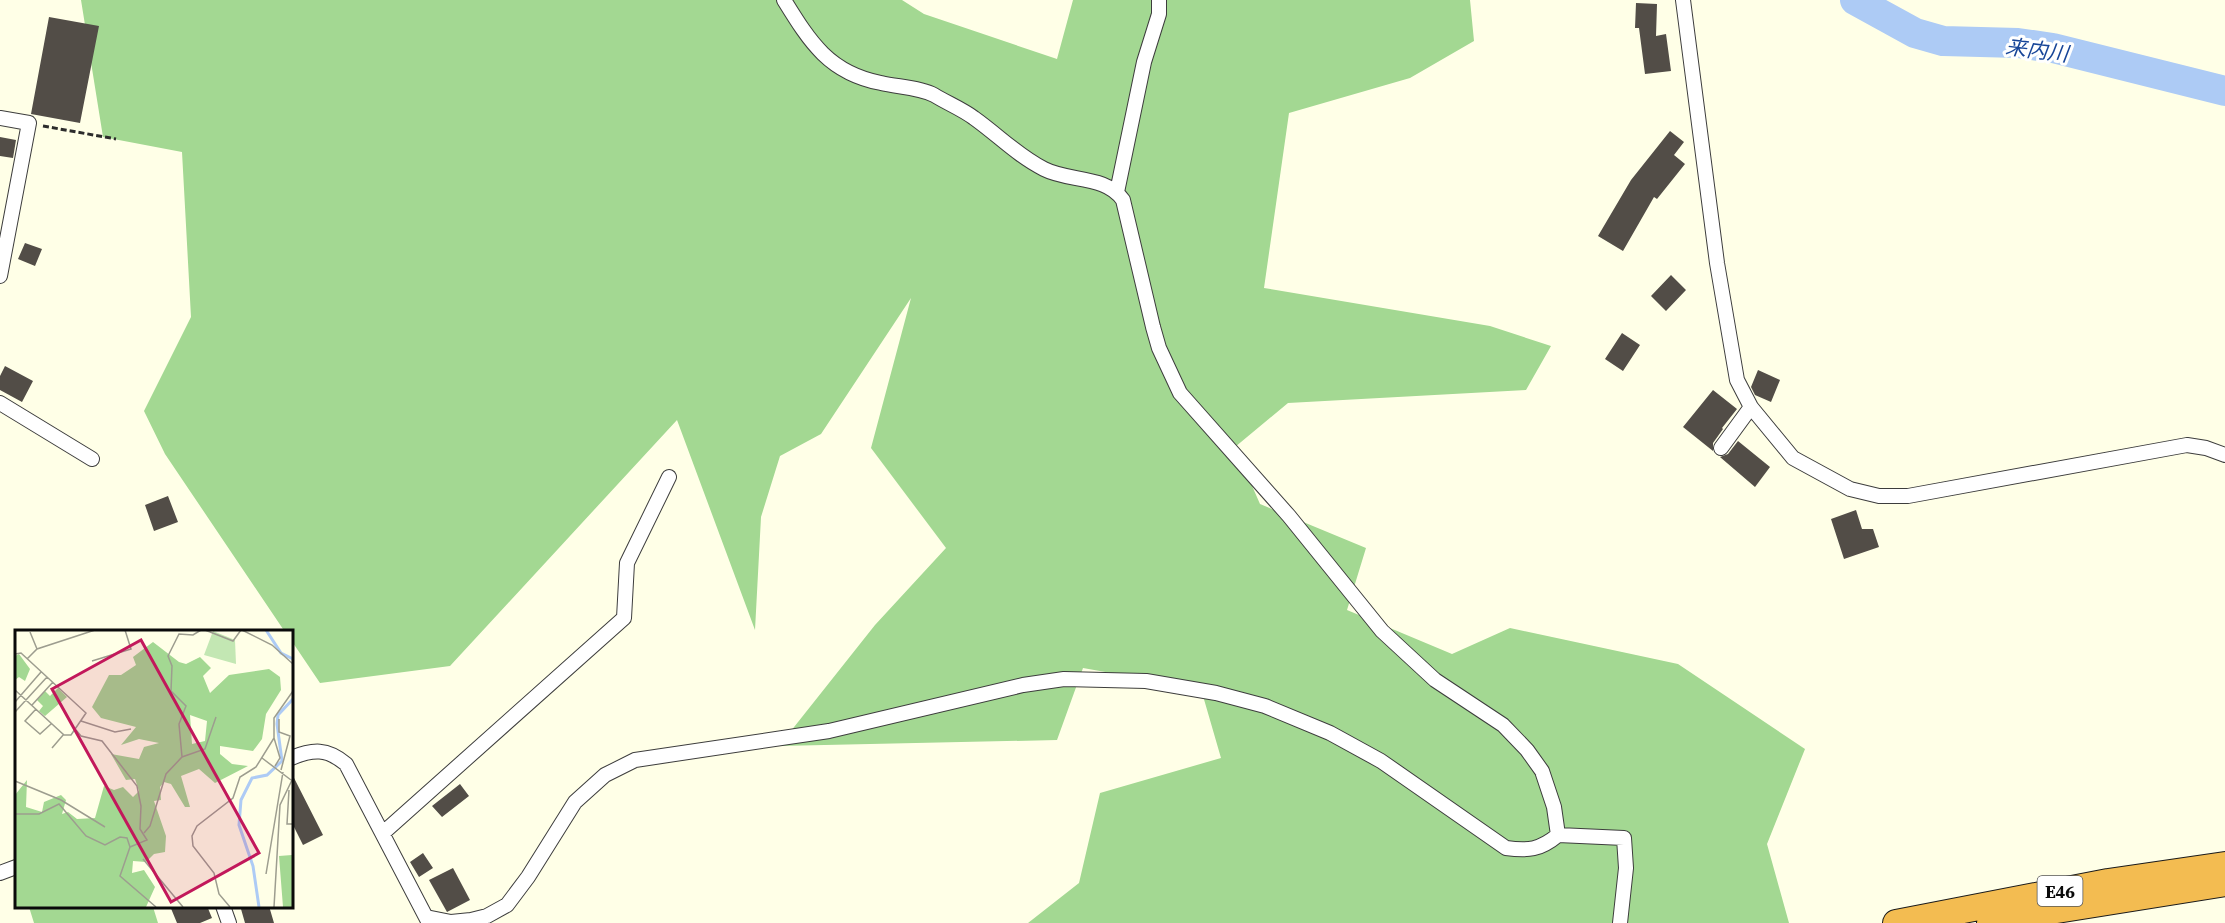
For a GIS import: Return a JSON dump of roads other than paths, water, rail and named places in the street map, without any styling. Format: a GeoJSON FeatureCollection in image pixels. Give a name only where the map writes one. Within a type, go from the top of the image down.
{"type":"FeatureCollection","features":[{"type":"Feature","properties":{"kind":"highway","name":"E46"},"geometry":{"type":"LineString","coordinates":[[1896,923],[2108,882],[2225,865]]}},
{"type":"Feature","properties":{"kind":"highway","name":"E46"},"geometry":{"type":"LineString","coordinates":[[1990,923],[2225,883]]}},
{"type":"Feature","properties":{"kind":"street"},"geometry":{"type":"LineString","coordinates":[[784,0],[810,41],[827,59],[843,70],[874,82],[930,93],[974,117],[1011,149],[1046,170],[1108,186],[1117,192],[1123,200],[1159,348],[1180,393],[1289,516],[1382,631],[1435,680],[1466,703],[1503,725],[1527,750],[1542,771],[1554,807],[1558,835]]}},
{"type":"Feature","properties":{"kind":"street"},"geometry":{"type":"LineString","coordinates":[[1117,192],[1144,62],[1160,14],[1159,0]]}},
{"type":"Feature","properties":{"kind":"street"},"geometry":{"type":"LineString","coordinates":[[1683,0],[1717,263],[1737,380],[1751,407],[1793,458],[1850,489],[1879,496],[1908,496],[2187,445],[2206,448],[2225,455]]}},
{"type":"Feature","properties":{"kind":"street"},"geometry":{"type":"LineString","coordinates":[[0,118],[29,123],[0,276]]}},
{"type":"Feature","properties":{"kind":"street"},"geometry":{"type":"LineString","coordinates":[[0,403],[92,459]]}},
{"type":"Feature","properties":{"kind":"street"},"geometry":{"type":"LineString","coordinates":[[1721,448],[1751,407]]}},
{"type":"Feature","properties":{"kind":"street"},"geometry":{"type":"LineString","coordinates":[[383,833],[624,618],[627,562],[669,477]]}},
{"type":"Feature","properties":{"kind":"street"},"geometry":{"type":"LineString","coordinates":[[292,758],[312,750],[333,752],[346,764],[428,920],[451,922],[487,916],[507,905],[528,877],[575,802],[604,775],[635,760],[829,731],[1023,686],[1064,679],[1146,681],[1216,693],[1265,706],[1330,732],[1381,761],[1506,848],[1530,851],[1546,845],[1558,835],[1624,838],[1626,868],[1620,923]]}},
{"type":"Feature","properties":{"kind":"street"},"geometry":{"type":"LineString","coordinates":[[0,873],[15,867]]}},
{"type":"Feature","properties":{"kind":"street"},"geometry":{"type":"LineString","coordinates":[[224,908],[229,923]]}},
{"type":"Feature","properties":{"kind":"waterway","name":"来内川"},"geometry":{"type":"LineString","coordinates":[[1855,0],[1915,33],[1943,41],[2018,43],[2053,48],[2225,91]]}}]}
